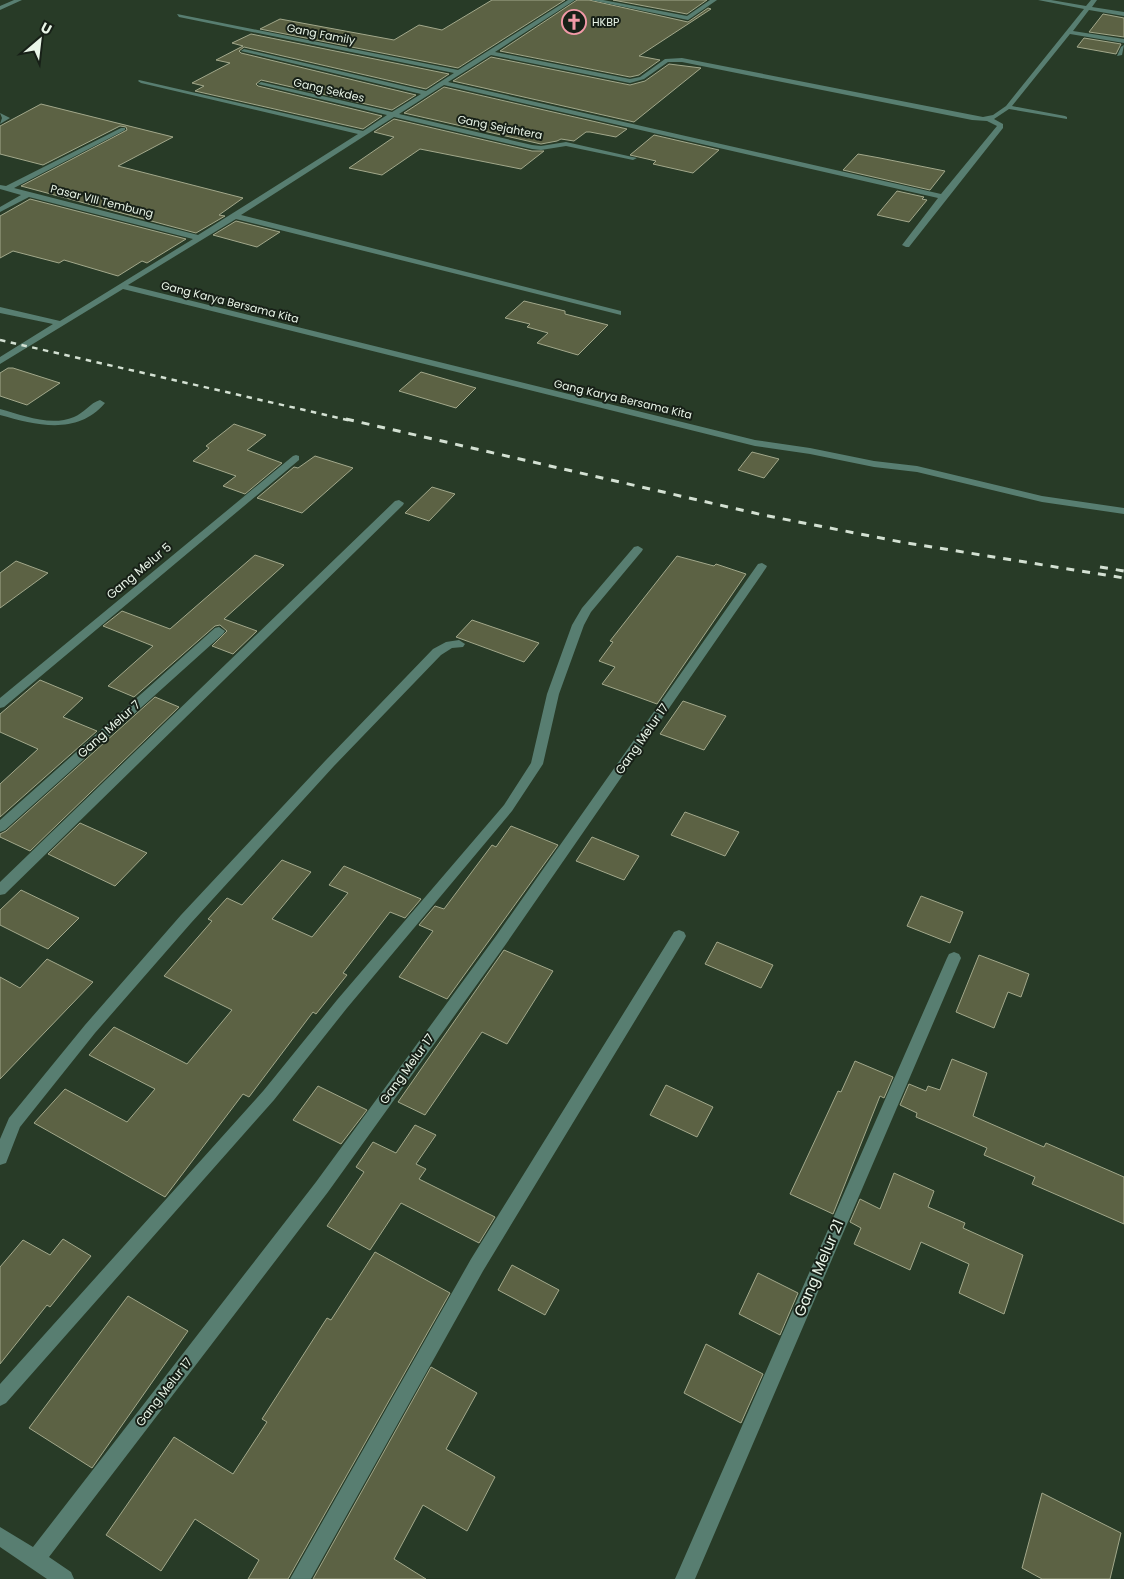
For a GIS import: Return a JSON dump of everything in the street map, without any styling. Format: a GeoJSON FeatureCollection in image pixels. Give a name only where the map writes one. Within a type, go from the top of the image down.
{"type":"FeatureCollection","features":[{"type":"Feature","properties":{"kind":"street"},"geometry":{"type":"LineString","coordinates":[[0,8],[18,0]]}},
{"type":"Feature","properties":{"kind":"street"},"geometry":{"type":"LineString","coordinates":[[0,360],[235,216],[572,0]]}},
{"type":"Feature","properties":{"kind":"street"},"geometry":{"type":"LineString","coordinates":[[594,0],[688,18],[714,0]]}},
{"type":"Feature","properties":{"kind":"street"},"geometry":{"type":"LineString","coordinates":[[1042,0],[1124,14]]}},
{"type":"Feature","properties":{"kind":"street"},"geometry":{"type":"LineString","coordinates":[[990,120],[997,117],[1008,107],[1094,0]]}},
{"type":"Feature","properties":{"kind":"street","name":"Gang Family"},"geometry":{"type":"LineString","coordinates":[[179,15],[459,72]]}},
{"type":"Feature","properties":{"kind":"street"},"geometry":{"type":"LineString","coordinates":[[1070,32],[1124,41]]}},
{"type":"Feature","properties":{"kind":"street"},"geometry":{"type":"LineString","coordinates":[[1119,55],[1124,47]]}},
{"type":"Feature","properties":{"kind":"street"},"geometry":{"type":"LineString","coordinates":[[244,52],[427,93]]}},
{"type":"Feature","properties":{"kind":"street"},"geometry":{"type":"LineString","coordinates":[[490,52],[633,81],[642,78],[666,60],[682,60],[990,120],[1001,125],[906,244]]}},
{"type":"Feature","properties":{"kind":"street"},"geometry":{"type":"LineString","coordinates":[[141,81],[364,133]]}},
{"type":"Feature","properties":{"kind":"street"},"geometry":{"type":"LineString","coordinates":[[443,83],[653,128],[943,197]]}},
{"type":"Feature","properties":{"kind":"street","name":"Gang Sekdes"},"geometry":{"type":"LineString","coordinates":[[261,84],[392,115]]}},
{"type":"Feature","properties":{"kind":"street"},"geometry":{"type":"LineString","coordinates":[[1008,107],[1065,118]]}},
{"type":"Feature","properties":{"kind":"street"},"geometry":{"type":"LineString","coordinates":[[0,115],[6,118],[0,122]]}},
{"type":"Feature","properties":{"kind":"street","name":"Gang Sejahtera"},"geometry":{"type":"LineString","coordinates":[[392,115],[532,147],[541,148],[566,144],[633,158]]}},
{"type":"Feature","properties":{"kind":"street"},"geometry":{"type":"LineString","coordinates":[[4,188],[123,129]]}},
{"type":"Feature","properties":{"kind":"street","name":"Pasar VIII Tembung"},"geometry":{"type":"LineString","coordinates":[[4,188],[199,238]]}},
{"type":"Feature","properties":{"kind":"street"},"geometry":{"type":"LineString","coordinates":[[0,210],[28,194]]}},
{"type":"Feature","properties":{"kind":"street"},"geometry":{"type":"LineString","coordinates":[[235,216],[618,313]]}},
{"type":"Feature","properties":{"kind":"street","name":"Gang Karya Bersama Kita"},"geometry":{"type":"LineString","coordinates":[[121,286],[755,443],[917,469],[1042,499],[1124,511]]}},
{"type":"Feature","properties":{"kind":"street"},"geometry":{"type":"LineString","coordinates":[[0,310],[59,323]]}},
{"type":"Feature","properties":{"kind":"street"},"geometry":{"type":"LineString","coordinates":[[0,412],[39,422],[67,424],[80,418],[100,403]]}},
{"type":"Feature","properties":{"kind":"street","name":"Gang Melur 5"},"geometry":{"type":"LineString","coordinates":[[0,704],[296,458]]}},
{"type":"Feature","properties":{"kind":"street"},"geometry":{"type":"LineString","coordinates":[[0,890],[399,504]]}},
{"type":"Feature","properties":{"kind":"street"},"geometry":{"type":"LineString","coordinates":[[0,1397],[269,1095],[342,1004],[508,808],[536,764],[553,694],[578,626],[586,610],[638,549]]}},
{"type":"Feature","properties":{"kind":"street","name":"Gang Melur 17"},"geometry":{"type":"LineString","coordinates":[[35,1560],[333,1171],[501,940],[762,566]]}},
{"type":"Feature","properties":{"kind":"street","name":"Gang Melur 7"},"geometry":{"type":"LineString","coordinates":[[0,828],[219,631]]}},
{"type":"Feature","properties":{"kind":"street"},"geometry":{"type":"LineString","coordinates":[[0,1158],[14,1123],[90,1030],[186,919],[330,763],[437,652],[459,644]]}},
{"type":"Feature","properties":{"kind":"street"},"geometry":{"type":"LineString","coordinates":[[300,1579],[477,1266],[679,936]]}},
{"type":"Feature","properties":{"kind":"street","name":"Gang Melur 21"},"geometry":{"type":"LineString","coordinates":[[685,1579],[954,958]]}},
{"type":"Feature","properties":{"kind":"street"},"geometry":{"type":"LineString","coordinates":[[0,1536],[64,1579]]}},
{"type":"Feature","properties":{"kind":"building"},"geometry":{"type":"Polygon","coordinates":[[[492,0],[565,0],[458,68],[260,29],[280,19],[394,40],[419,25],[442,30],[492,0]]]}},
{"type":"Feature","properties":{"kind":"building"},"geometry":{"type":"Polygon","coordinates":[[[577,0],[589,0],[688,22],[708,8],[711,9],[639,56],[660,60],[639,75],[630,77],[500,51],[577,0]]]}},
{"type":"Feature","properties":{"kind":"building"},"geometry":{"type":"Polygon","coordinates":[[[613,0],[707,0],[687,14],[613,0]]]}},
{"type":"Feature","properties":{"kind":"building"},"geometry":{"type":"Polygon","coordinates":[[[1103,14],[1124,18],[1124,37],[1089,32],[1103,14]]]}},
{"type":"Feature","properties":{"kind":"building"},"geometry":{"type":"Polygon","coordinates":[[[251,34],[449,74],[426,89],[244,47],[239,51],[416,95],[392,110],[261,80],[256,84],[382,116],[363,129],[195,91],[204,86],[192,83],[230,63],[216,60],[243,46],[232,43],[251,34]]]}},
{"type":"Feature","properties":{"kind":"building"},"geometry":{"type":"Polygon","coordinates":[[[1084,38],[1121,44],[1116,54],[1077,47],[1084,38]]]}},
{"type":"Feature","properties":{"kind":"building"},"geometry":{"type":"Polygon","coordinates":[[[491,57],[630,85],[645,81],[669,64],[701,68],[634,122],[453,81],[491,57]]]}},
{"type":"Feature","properties":{"kind":"building"},"geometry":{"type":"Polygon","coordinates":[[[444,87],[627,129],[616,137],[586,132],[574,141],[561,139],[541,144],[404,113],[444,87]]]}},
{"type":"Feature","properties":{"kind":"building"},"geometry":{"type":"Polygon","coordinates":[[[41,104],[173,137],[118,166],[243,198],[219,215],[225,216],[196,233],[21,186],[127,130],[126,127],[120,126],[43,165],[0,154],[0,126],[41,104]]]}},
{"type":"Feature","properties":{"kind":"building"},"geometry":{"type":"Polygon","coordinates":[[[394,119],[532,151],[544,151],[521,169],[420,149],[382,175],[349,168],[394,137],[374,132],[394,119]]]}},
{"type":"Feature","properties":{"kind":"building"},"geometry":{"type":"Polygon","coordinates":[[[654,135],[719,150],[693,173],[653,164],[656,161],[630,155],[654,135]]]}},
{"type":"Feature","properties":{"kind":"building"},"geometry":{"type":"Polygon","coordinates":[[[858,154],[945,171],[930,190],[843,170],[858,154]]]}},
{"type":"Feature","properties":{"kind":"building"},"geometry":{"type":"Polygon","coordinates":[[[897,191],[924,197],[922,199],[927,200],[909,222],[877,215],[897,191]]]}},
{"type":"Feature","properties":{"kind":"building"},"geometry":{"type":"Polygon","coordinates":[[[30,199],[186,239],[147,263],[142,261],[118,276],[64,260],[59,263],[13,251],[0,258],[0,216],[30,199]]]}},
{"type":"Feature","properties":{"kind":"building"},"geometry":{"type":"Polygon","coordinates":[[[236,221],[280,232],[257,247],[213,235],[236,221]]]}},
{"type":"Feature","properties":{"kind":"building"},"geometry":{"type":"Polygon","coordinates":[[[524,301],[565,311],[565,314],[608,325],[578,355],[537,343],[548,333],[527,327],[530,324],[505,318],[524,301]]]}},
{"type":"Feature","properties":{"kind":"building"},"geometry":{"type":"Polygon","coordinates":[[[8,368],[60,383],[27,405],[0,396],[0,373],[8,368]]]}},
{"type":"Feature","properties":{"kind":"building"},"geometry":{"type":"Polygon","coordinates":[[[421,372],[476,388],[456,408],[399,391],[421,372]]]}},
{"type":"Feature","properties":{"kind":"building"},"geometry":{"type":"Polygon","coordinates":[[[234,424],[266,435],[247,450],[282,463],[245,494],[223,486],[236,476],[193,461],[209,448],[206,446],[234,424]]]}},
{"type":"Feature","properties":{"kind":"building"},"geometry":{"type":"Polygon","coordinates":[[[752,452],[779,459],[764,478],[738,470],[752,452]]]}},
{"type":"Feature","properties":{"kind":"building"},"geometry":{"type":"Polygon","coordinates":[[[315,456],[353,468],[302,513],[257,498],[294,467],[298,468],[315,456]]]}},
{"type":"Feature","properties":{"kind":"building"},"geometry":{"type":"Polygon","coordinates":[[[432,487],[455,494],[429,521],[405,513],[432,487]]]}},
{"type":"Feature","properties":{"kind":"building"},"geometry":{"type":"Polygon","coordinates":[[[255,555],[284,565],[224,619],[257,631],[233,654],[212,646],[227,631],[220,625],[215,626],[134,697],[108,686],[153,646],[103,626],[122,611],[170,629],[255,555]]]}},
{"type":"Feature","properties":{"kind":"building"},"geometry":{"type":"Polygon","coordinates":[[[677,556],[714,566],[716,564],[746,574],[657,704],[602,684],[615,667],[599,661],[613,642],[610,641],[677,556]]]}},
{"type":"Feature","properties":{"kind":"building"},"geometry":{"type":"Polygon","coordinates":[[[16,561],[48,573],[0,608],[0,573],[16,561]]]}},
{"type":"Feature","properties":{"kind":"building"},"geometry":{"type":"Polygon","coordinates":[[[472,620],[539,643],[524,662],[456,637],[472,620]]]}},
{"type":"Feature","properties":{"kind":"building"},"geometry":{"type":"Polygon","coordinates":[[[40,680],[83,698],[63,717],[97,731],[0,817],[0,784],[38,749],[0,732],[0,714],[40,680]]]}},
{"type":"Feature","properties":{"kind":"building"},"geometry":{"type":"Polygon","coordinates":[[[155,697],[179,707],[30,851],[0,837],[0,834],[6,831],[155,697]]]}},
{"type":"Feature","properties":{"kind":"building"},"geometry":{"type":"Polygon","coordinates":[[[683,701],[726,716],[704,750],[660,734],[683,701]]]}},
{"type":"Feature","properties":{"kind":"building"},"geometry":{"type":"Polygon","coordinates":[[[685,812],[739,832],[725,856],[671,835],[685,812]]]}},
{"type":"Feature","properties":{"kind":"building"},"geometry":{"type":"Polygon","coordinates":[[[80,823],[147,853],[115,886],[48,854],[80,823]]]}},
{"type":"Feature","properties":{"kind":"building"},"geometry":{"type":"Polygon","coordinates":[[[511,826],[558,845],[447,999],[399,977],[433,931],[419,925],[435,906],[444,909],[492,845],[496,847],[511,826]]]}},
{"type":"Feature","properties":{"kind":"building"},"geometry":{"type":"Polygon","coordinates":[[[592,837],[639,856],[624,880],[576,861],[592,837]]]}},
{"type":"Feature","properties":{"kind":"building"},"geometry":{"type":"Polygon","coordinates":[[[282,860],[311,872],[272,919],[312,937],[348,893],[329,885],[344,866],[421,899],[405,918],[390,912],[343,973],[347,975],[316,1014],[313,1012],[249,1097],[243,1094],[165,1197],[34,1123],[65,1089],[127,1122],[155,1089],[89,1055],[114,1027],[187,1064],[232,1010],[164,976],[212,921],[208,919],[227,898],[242,905],[282,860]]]}},
{"type":"Feature","properties":{"kind":"building"},"geometry":{"type":"Polygon","coordinates":[[[21,890],[79,918],[48,949],[0,925],[0,910],[21,890]]]}},
{"type":"Feature","properties":{"kind":"building"},"geometry":{"type":"Polygon","coordinates":[[[921,896],[963,912],[950,943],[907,926],[921,896]]]}},
{"type":"Feature","properties":{"kind":"building"},"geometry":{"type":"Polygon","coordinates":[[[717,942],[773,965],[761,988],[705,964],[717,942]]]}},
{"type":"Feature","properties":{"kind":"building"},"geometry":{"type":"Polygon","coordinates":[[[504,950],[553,971],[507,1044],[482,1032],[425,1115],[398,1102],[504,950]]]}},
{"type":"Feature","properties":{"kind":"building"},"geometry":{"type":"Polygon","coordinates":[[[979,955],[1029,974],[1021,997],[1008,992],[994,1028],[956,1012],[979,955]]]}},
{"type":"Feature","properties":{"kind":"building"},"geometry":{"type":"Polygon","coordinates":[[[47,959],[93,982],[0,1079],[0,977],[20,988],[47,959]]]}},
{"type":"Feature","properties":{"kind":"building"},"geometry":{"type":"Polygon","coordinates":[[[952,1059],[987,1073],[973,1116],[1044,1147],[1046,1143],[1124,1177],[1124,1224],[1032,1184],[1035,1177],[984,1155],[987,1148],[916,1117],[917,1113],[900,1105],[909,1084],[926,1091],[928,1086],[940,1090],[952,1059]]]}},
{"type":"Feature","properties":{"kind":"building"},"geometry":{"type":"Polygon","coordinates":[[[855,1061],[893,1077],[884,1098],[880,1096],[833,1214],[790,1194],[838,1091],[841,1092],[855,1061]]]}},
{"type":"Feature","properties":{"kind":"building"},"geometry":{"type":"Polygon","coordinates":[[[666,1085],[713,1107],[697,1137],[650,1115],[666,1085]]]}},
{"type":"Feature","properties":{"kind":"building"},"geometry":{"type":"Polygon","coordinates":[[[318,1086],[367,1110],[341,1144],[293,1120],[318,1086]]]}},
{"type":"Feature","properties":{"kind":"building"},"geometry":{"type":"Polygon","coordinates":[[[415,1125],[436,1135],[416,1164],[426,1169],[419,1179],[495,1217],[479,1243],[401,1203],[370,1250],[327,1226],[364,1172],[356,1167],[373,1142],[396,1153],[415,1125]]]}},
{"type":"Feature","properties":{"kind":"building"},"geometry":{"type":"Polygon","coordinates":[[[894,1173],[934,1191],[928,1207],[965,1223],[963,1228],[1023,1255],[1004,1314],[959,1293],[969,1264],[921,1242],[910,1270],[854,1244],[861,1228],[850,1222],[860,1199],[880,1209],[894,1173]]]}},
{"type":"Feature","properties":{"kind":"building"},"geometry":{"type":"Polygon","coordinates":[[[63,1239],[91,1256],[50,1307],[47,1305],[0,1364],[0,1267],[23,1240],[50,1255],[63,1239]]]}},
{"type":"Feature","properties":{"kind":"building"},"geometry":{"type":"Polygon","coordinates":[[[375,1252],[450,1293],[288,1579],[248,1579],[259,1560],[195,1519],[161,1571],[106,1535],[174,1437],[233,1474],[267,1422],[262,1419],[327,1318],[331,1320],[375,1252]]]}},
{"type":"Feature","properties":{"kind":"building"},"geometry":{"type":"Polygon","coordinates":[[[512,1265],[559,1290],[545,1315],[498,1290],[512,1265]]]}},
{"type":"Feature","properties":{"kind":"building"},"geometry":{"type":"Polygon","coordinates":[[[758,1273],[798,1293],[780,1335],[739,1314],[758,1273]]]}},
{"type":"Feature","properties":{"kind":"building"},"geometry":{"type":"Polygon","coordinates":[[[128,1296],[188,1331],[92,1468],[29,1428],[128,1296]]]}},
{"type":"Feature","properties":{"kind":"building"},"geometry":{"type":"Polygon","coordinates":[[[706,1344],[763,1374],[741,1423],[684,1393],[706,1344]]]}},
{"type":"Feature","properties":{"kind":"building"},"geometry":{"type":"Polygon","coordinates":[[[431,1367],[477,1393],[446,1449],[495,1477],[467,1531],[423,1505],[394,1559],[426,1579],[313,1579],[431,1367]]]}},
{"type":"Feature","properties":{"kind":"building"},"geometry":{"type":"Polygon","coordinates":[[[1042,1493],[1121,1533],[1110,1579],[1042,1579],[1022,1568],[1042,1493]]]}},
{"type":"Feature","properties":{"kind":"railway"},"geometry":{"type":"LineString","coordinates":[[0,340],[352,421]]}},
{"type":"Feature","properties":{"kind":"railway"},"geometry":{"type":"LineString","coordinates":[[346,419],[763,515],[901,542],[1124,578]]}},
{"type":"Feature","properties":{"kind":"railway"},"geometry":{"type":"LineString","coordinates":[[1100,567],[1124,571]]}},
{"type":"Feature","properties":{"kind":"place","name":"HKBP"},"geometry":{"type":"Point","coordinates":[574,22]}}]}
